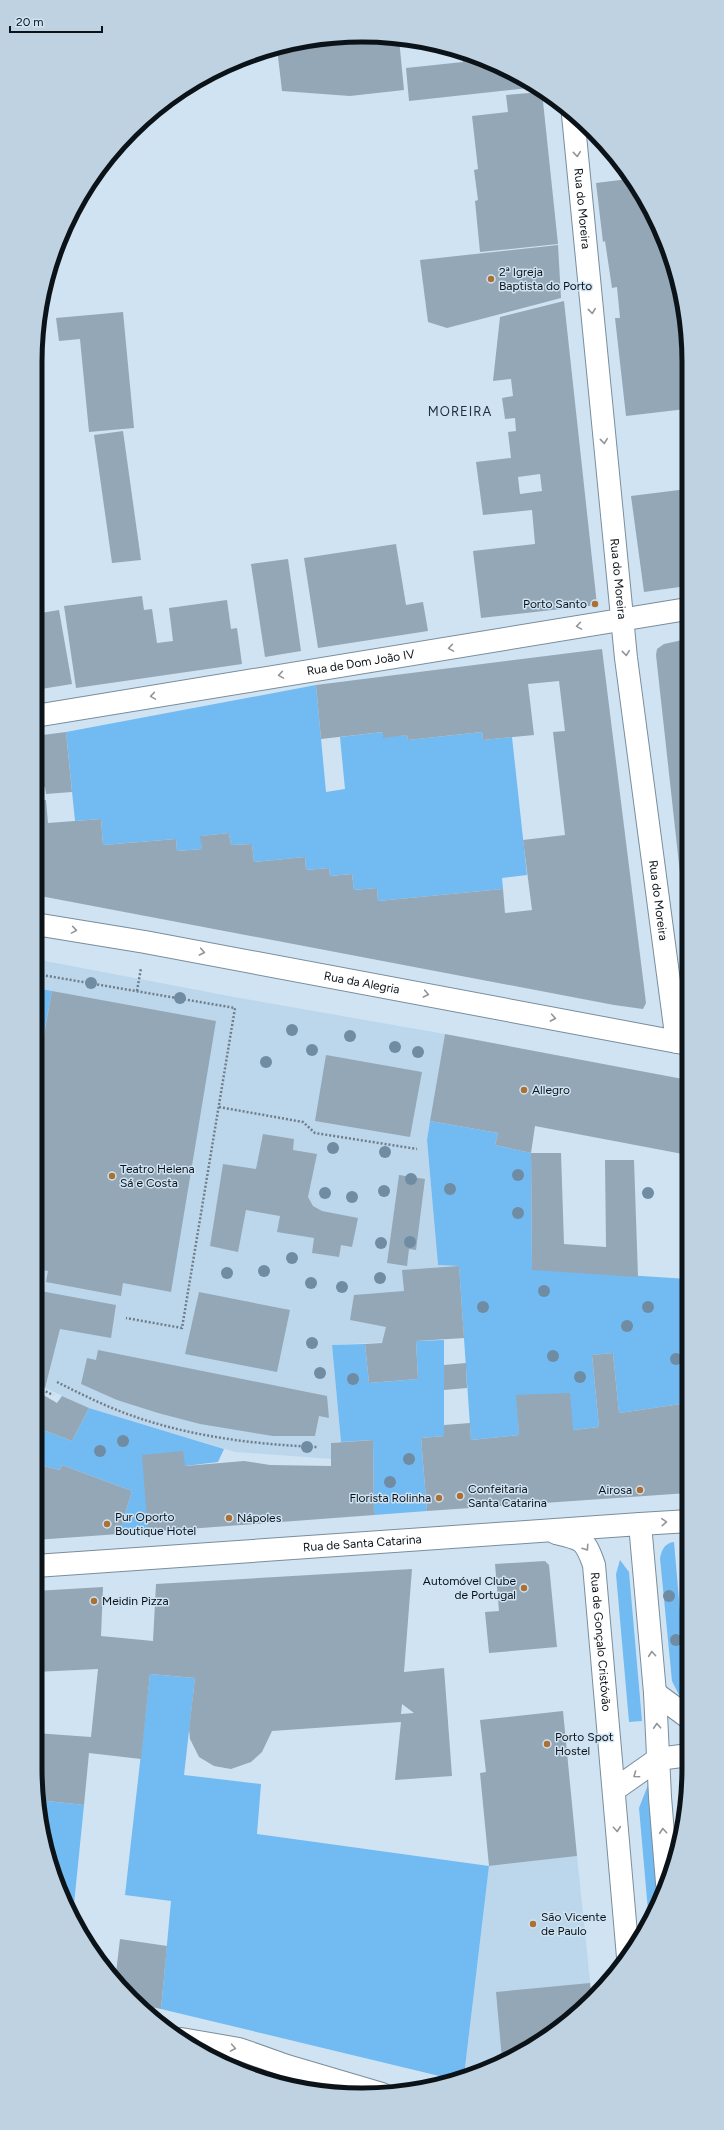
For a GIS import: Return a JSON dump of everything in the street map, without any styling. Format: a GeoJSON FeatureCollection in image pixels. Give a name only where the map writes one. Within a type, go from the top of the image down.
{"type":"FeatureCollection","features":[{"type":"Feature","properties":{"kind":"main road","name":"Rua do Moreira"},"geometry":{"type":"LineString","coordinates":[[574,122],[622,619],[682,1043]]}},
{"type":"Feature","properties":{"kind":"main road","name":"Rua de Dom João IV"},"geometry":{"type":"LineString","coordinates":[[42,715],[682,610]]}},
{"type":"Feature","properties":{"kind":"main road","name":"Rua da Alegria"},"geometry":{"type":"LineString","coordinates":[[42,925],[153,943],[682,1043]]}},
{"type":"Feature","properties":{"kind":"main road","name":"Rua de Santa Catarina"},"geometry":{"type":"LineString","coordinates":[[42,1566],[682,1520]]}},
{"type":"Feature","properties":{"kind":"main road"},"geometry":{"type":"LineString","coordinates":[[640,1524],[656,1693],[658,1759],[666,1868]]}},
{"type":"Feature","properties":{"kind":"main road","name":"Rua de Gonçalo Cristóvão"},"geometry":{"type":"LineString","coordinates":[[539,1530],[578,1538],[588,1548],[594,1565],[627,1947]]}},
{"type":"Feature","properties":{"kind":"main road"},"geometry":{"type":"LineString","coordinates":[[656,1693],[682,1713]]}},
{"type":"Feature","properties":{"kind":"main road"},"geometry":{"type":"LineString","coordinates":[[614,1790],[658,1759],[682,1756]]}},
{"type":"Feature","properties":{"kind":"main road"},"geometry":{"type":"LineString","coordinates":[[197,2042],[239,2049],[287,2066],[362,2088]]}},
{"type":"Feature","properties":{"kind":"path"},"geometry":{"type":"LineString","coordinates":[[42,974],[235,1008],[182,1328],[126,1318]]}},
{"type":"Feature","properties":{"kind":"path"},"geometry":{"type":"LineString","coordinates":[[219,1107],[303,1122],[315,1133],[417,1149]]}},
{"type":"Feature","properties":{"kind":"path"},"geometry":{"type":"LineString","coordinates":[[57,1382],[112,1408],[198,1434],[239,1442],[317,1447]]}},
{"type":"Feature","properties":{"kind":"path"},"geometry":{"type":"LineString","coordinates":[[42,1390],[52,1395]]}},
{"type":"Feature","properties":{"kind":"shaded area"},"geometry":{"type":"Polygon","coordinates":[[[316,685],[326,792],[345,789],[340,737],[383,732],[383,737],[407,735],[408,740],[482,732],[483,740],[512,737],[527,875],[502,878],[503,889],[378,901],[377,888],[354,890],[352,874],[330,876],[329,868],[306,870],[305,857],[254,862],[252,844],[231,845],[229,833],[201,836],[202,849],[177,851],[176,839],[103,845],[101,819],[75,821],[66,732],[316,685]]]}},
{"type":"Feature","properties":{"kind":"shaded area"},"geometry":{"type":"Polygon","coordinates":[[[42,960],[234,997],[445,1034],[427,1140],[438,1265],[459,1266],[464,1338],[332,1345],[341,1442],[331,1443],[332,1459],[235,1452],[89,1408],[45,1388],[42,1369],[42,960]]]}},
{"type":"Feature","properties":{"kind":"shaded area"},"geometry":{"type":"Polygon","coordinates":[[[42,989],[52,991],[42,1044],[42,989]]]}},
{"type":"Feature","properties":{"kind":"shaded area"},"geometry":{"type":"Polygon","coordinates":[[[430,1121],[498,1133],[495,1145],[531,1153],[532,1269],[682,1279],[682,1404],[619,1413],[613,1353],[592,1355],[599,1427],[573,1430],[543,1395],[517,1395],[519,1435],[471,1440],[459,1266],[438,1265],[427,1140],[430,1121]]]}},
{"type":"Feature","properties":{"kind":"shaded area"},"geometry":{"type":"Polygon","coordinates":[[[444,1340],[444,1436],[421,1438],[427,1511],[374,1515],[373,1440],[341,1442],[332,1345],[365,1344],[369,1383],[418,1379],[416,1341],[444,1340]]]}},
{"type":"Feature","properties":{"kind":"shaded area"},"geometry":{"type":"Polygon","coordinates":[[[89,1408],[224,1449],[218,1462],[185,1466],[148,1532],[119,1534],[132,1491],[62,1465],[60,1470],[42,1466],[42,1430],[72,1441],[89,1408]]]}},
{"type":"Feature","properties":{"kind":"shaded area"},"geometry":{"type":"Polygon","coordinates":[[[674,1542],[682,1635],[682,1699],[672,1681],[660,1558],[664,1547],[674,1542]]]}},
{"type":"Feature","properties":{"kind":"shaded area"},"geometry":{"type":"Polygon","coordinates":[[[620,1560],[629,1572],[642,1721],[629,1722],[616,1574],[620,1560]]]}},
{"type":"Feature","properties":{"kind":"shaded area"},"geometry":{"type":"Polygon","coordinates":[[[150,1674],[195,1678],[184,1775],[261,1784],[257,1834],[489,1866],[465,2071],[444,2077],[161,2009],[171,1901],[125,1895],[150,1674]]]}},
{"type":"Feature","properties":{"kind":"shaded area"},"geometry":{"type":"Polygon","coordinates":[[[648,1785],[658,1890],[648,1912],[639,1808],[648,1785]]]}},
{"type":"Feature","properties":{"kind":"shaded area"},"geometry":{"type":"Polygon","coordinates":[[[44,1801],[84,1805],[74,1907],[66,1890],[53,1851],[48,1830],[44,1801]]]}},
{"type":"Feature","properties":{"kind":"shaded area","name":"São Vicente de Paulo"},"geometry":{"type":"Polygon","coordinates":[[[577,1856],[591,1991],[573,2009],[540,2034],[504,2055],[465,2071],[489,1866],[577,1856]]]}},
{"type":"Feature","properties":{"kind":"building"},"geometry":{"type":"Polygon","coordinates":[[[362,42],[400,45],[404,90],[350,96],[282,91],[278,53],[300,48],[341,43],[362,42]]]}},
{"type":"Feature","properties":{"kind":"building"},"geometry":{"type":"Polygon","coordinates":[[[462,58],[484,66],[527,88],[409,101],[406,68],[463,62],[462,58]]]}},
{"type":"Feature","properties":{"kind":"building"},"geometry":{"type":"Polygon","coordinates":[[[534,93],[543,98],[558,244],[480,252],[475,201],[478,200],[474,170],[478,169],[472,116],[508,112],[506,95],[534,93]]]}},
{"type":"Feature","properties":{"kind":"building"},"geometry":{"type":"Polygon","coordinates":[[[625,179],[649,220],[658,240],[674,294],[682,352],[682,409],[626,416],[615,318],[620,318],[617,287],[612,288],[605,241],[603,242],[596,183],[625,179]]]}},
{"type":"Feature","properties":{"kind":"building","name":"2ª Igreja Baptista do Porto"},"geometry":{"type":"Polygon","coordinates":[[[558,245],[561,298],[447,328],[428,322],[420,260],[558,245]]]}},
{"type":"Feature","properties":{"kind":"building"},"geometry":{"type":"Polygon","coordinates":[[[564,301],[597,605],[481,618],[473,551],[535,544],[532,510],[483,515],[476,462],[511,458],[508,432],[516,431],[515,418],[505,419],[502,398],[513,396],[511,379],[493,381],[500,317],[564,301]],[[540,474],[518,477],[520,494],[542,491],[540,474]]]}},
{"type":"Feature","properties":{"kind":"building"},"geometry":{"type":"Polygon","coordinates":[[[123,312],[134,428],[89,432],[80,339],[59,341],[56,318],[123,312]]]}},
{"type":"Feature","properties":{"kind":"building"},"geometry":{"type":"Polygon","coordinates":[[[123,431],[141,560],[112,563],[94,435],[123,431]]]}},
{"type":"Feature","properties":{"kind":"building"},"geometry":{"type":"Polygon","coordinates":[[[682,490],[682,587],[644,592],[631,496],[682,490]]]}},
{"type":"Feature","properties":{"kind":"building"},"geometry":{"type":"Polygon","coordinates":[[[396,544],[406,605],[423,602],[428,631],[318,648],[304,558],[396,544]]]}},
{"type":"Feature","properties":{"kind":"building"},"geometry":{"type":"Polygon","coordinates":[[[288,559],[301,651],[265,657],[251,564],[288,559]]]}},
{"type":"Feature","properties":{"kind":"building"},"geometry":{"type":"Polygon","coordinates":[[[142,596],[144,610],[152,609],[157,643],[173,641],[169,608],[227,600],[231,629],[237,628],[242,664],[76,688],[64,606],[142,596]]]}},
{"type":"Feature","properties":{"kind":"building"},"geometry":{"type":"Polygon","coordinates":[[[59,610],[72,684],[42,689],[42,613],[59,610]]]}},
{"type":"Feature","properties":{"kind":"building"},"geometry":{"type":"Polygon","coordinates":[[[682,640],[682,892],[656,655],[657,649],[664,644],[682,640]]]}},
{"type":"Feature","properties":{"kind":"building"},"geometry":{"type":"Polygon","coordinates":[[[602,649],[646,1003],[643,1009],[614,1005],[42,896],[42,800],[46,800],[48,823],[101,819],[103,845],[176,839],[177,851],[202,849],[200,836],[229,833],[231,845],[252,844],[254,862],[305,857],[306,870],[329,868],[330,876],[352,874],[354,890],[377,888],[378,901],[503,889],[505,913],[532,910],[523,840],[565,835],[553,732],[565,731],[559,681],[528,684],[534,735],[483,740],[482,732],[408,740],[407,735],[383,738],[383,732],[321,739],[316,685],[602,649]]]}},
{"type":"Feature","properties":{"kind":"building"},"geometry":{"type":"Polygon","coordinates":[[[66,732],[72,792],[46,794],[45,787],[42,787],[42,735],[66,732]]]}},
{"type":"Feature","properties":{"kind":"building","name":"Teatro Helena Sá e Costa"},"geometry":{"type":"Polygon","coordinates":[[[52,991],[216,1021],[171,1292],[123,1283],[121,1296],[46,1282],[48,1271],[42,1270],[42,1046],[52,991]]]}},
{"type":"Feature","properties":{"kind":"building"},"geometry":{"type":"Polygon","coordinates":[[[445,1034],[682,1079],[682,1154],[535,1126],[531,1153],[495,1145],[498,1133],[430,1121],[445,1034]]]}},
{"type":"Feature","properties":{"kind":"building"},"geometry":{"type":"Polygon","coordinates":[[[326,1055],[422,1072],[410,1137],[315,1121],[326,1055]]]}},
{"type":"Feature","properties":{"kind":"building"},"geometry":{"type":"Polygon","coordinates":[[[263,1134],[294,1139],[293,1150],[317,1154],[308,1197],[313,1206],[322,1211],[358,1218],[352,1247],[341,1245],[339,1257],[312,1253],[314,1238],[277,1232],[280,1216],[246,1210],[238,1252],[210,1246],[223,1164],[256,1169],[263,1134]]]}},
{"type":"Feature","properties":{"kind":"building"},"geometry":{"type":"Polygon","coordinates":[[[531,1153],[561,1153],[564,1244],[606,1247],[605,1160],[634,1160],[638,1277],[532,1270],[531,1153]]]}},
{"type":"Feature","properties":{"kind":"building"},"geometry":{"type":"Polygon","coordinates":[[[399,1175],[425,1179],[416,1250],[409,1249],[407,1266],[387,1263],[399,1175]]]}},
{"type":"Feature","properties":{"kind":"building"},"geometry":{"type":"Polygon","coordinates":[[[459,1266],[464,1338],[416,1341],[418,1379],[369,1383],[365,1344],[382,1343],[386,1327],[350,1320],[354,1295],[404,1291],[402,1270],[459,1266]]]}},
{"type":"Feature","properties":{"kind":"building"},"geometry":{"type":"Polygon","coordinates":[[[42,1291],[116,1305],[111,1338],[60,1329],[45,1388],[42,1386],[42,1291]]]}},
{"type":"Feature","properties":{"kind":"building"},"geometry":{"type":"Polygon","coordinates":[[[199,1292],[290,1310],[277,1372],[185,1354],[199,1292]]]}},
{"type":"Feature","properties":{"kind":"building"},"geometry":{"type":"Polygon","coordinates":[[[98,1350],[327,1396],[329,1418],[319,1416],[315,1436],[273,1436],[200,1424],[158,1413],[117,1400],[81,1384],[87,1358],[96,1360],[98,1350]]]}},
{"type":"Feature","properties":{"kind":"building"},"geometry":{"type":"Polygon","coordinates":[[[613,1353],[619,1413],[682,1404],[682,1493],[427,1511],[421,1438],[444,1436],[444,1425],[470,1423],[471,1440],[519,1435],[516,1395],[570,1393],[573,1430],[599,1427],[592,1355],[613,1353]]]}},
{"type":"Feature","properties":{"kind":"building"},"geometry":{"type":"Polygon","coordinates":[[[466,1363],[467,1388],[444,1390],[444,1365],[466,1363]]]}},
{"type":"Feature","properties":{"kind":"building"},"geometry":{"type":"Polygon","coordinates":[[[42,1394],[57,1403],[62,1396],[89,1408],[72,1441],[42,1430],[42,1394]]]}},
{"type":"Feature","properties":{"kind":"building"},"geometry":{"type":"Polygon","coordinates":[[[373,1440],[374,1515],[148,1532],[142,1455],[183,1451],[185,1466],[244,1461],[270,1465],[331,1466],[331,1443],[373,1440]]]}},
{"type":"Feature","properties":{"kind":"building"},"geometry":{"type":"Polygon","coordinates":[[[62,1465],[132,1491],[119,1534],[42,1540],[42,1466],[60,1470],[62,1465]]]}},
{"type":"Feature","properties":{"kind":"building","name":"Automóvel Clube de Portugal"},"geometry":{"type":"Polygon","coordinates":[[[545,1561],[549,1565],[557,1647],[489,1653],[485,1612],[499,1611],[495,1564],[545,1561]]]}},
{"type":"Feature","properties":{"kind":"building"},"geometry":{"type":"Polygon","coordinates":[[[412,1569],[404,1672],[444,1668],[452,1776],[395,1780],[401,1722],[272,1731],[262,1752],[251,1762],[231,1769],[214,1766],[199,1757],[190,1739],[189,1729],[195,1678],[150,1674],[141,1759],[89,1753],[84,1805],[44,1801],[42,1734],[91,1737],[98,1669],[42,1672],[42,1591],[103,1587],[101,1636],[153,1641],[156,1584],[412,1569]],[[402,1704],[401,1714],[414,1713],[402,1704]]]}},
{"type":"Feature","properties":{"kind":"building"},"geometry":{"type":"Polygon","coordinates":[[[563,1711],[577,1856],[489,1866],[480,1773],[486,1772],[480,1720],[563,1711]]]}},
{"type":"Feature","properties":{"kind":"building"},"geometry":{"type":"Polygon","coordinates":[[[120,1939],[167,1946],[161,2009],[148,2006],[116,1973],[120,1939]]]}},
{"type":"Feature","properties":{"kind":"building"},"geometry":{"type":"Polygon","coordinates":[[[590,1983],[591,1991],[557,2022],[540,2034],[502,2056],[496,1992],[590,1983]]]}},
{"type":"Feature","properties":{"kind":"place","name":"2ª Igreja Baptista do Porto"},"geometry":{"type":"Point","coordinates":[491,279]}},
{"type":"Feature","properties":{"kind":"place","name":"Porto Santo"},"geometry":{"type":"Point","coordinates":[595,604]}},
{"type":"Feature","properties":{"kind":"place","name":"Allegro"},"geometry":{"type":"Point","coordinates":[524,1090]}},
{"type":"Feature","properties":{"kind":"place","name":"Teatro Helena Sá e Costa"},"geometry":{"type":"Point","coordinates":[112,1176]}},
{"type":"Feature","properties":{"kind":"place","name":"Airosa"},"geometry":{"type":"Point","coordinates":[640,1490]}},
{"type":"Feature","properties":{"kind":"place","name":"Confeitaria Santa Catarina"},"geometry":{"type":"Point","coordinates":[460,1496]}},
{"type":"Feature","properties":{"kind":"place","name":"Florista Rolinha"},"geometry":{"type":"Point","coordinates":[439,1498]}},
{"type":"Feature","properties":{"kind":"place","name":"Nápoles"},"geometry":{"type":"Point","coordinates":[229,1518]}},
{"type":"Feature","properties":{"kind":"place","name":"Pur Oporto Boutique Hotel"},"geometry":{"type":"Point","coordinates":[107,1524]}},
{"type":"Feature","properties":{"kind":"place","name":"Automóvel Clube de Portugal"},"geometry":{"type":"Point","coordinates":[524,1588]}},
{"type":"Feature","properties":{"kind":"place","name":"Meidin Pizza"},"geometry":{"type":"Point","coordinates":[94,1601]}},
{"type":"Feature","properties":{"kind":"place","name":"Porto Spot Hostel"},"geometry":{"type":"Point","coordinates":[547,1744]}},
{"type":"Feature","properties":{"kind":"place","name":"São Vicente de Paulo"},"geometry":{"type":"Point","coordinates":[533,1924]}},
{"type":"Feature","properties":{"kind":"district","name":"MOREIRA"},"geometry":{"type":"Point","coordinates":[460,411]}}]}
